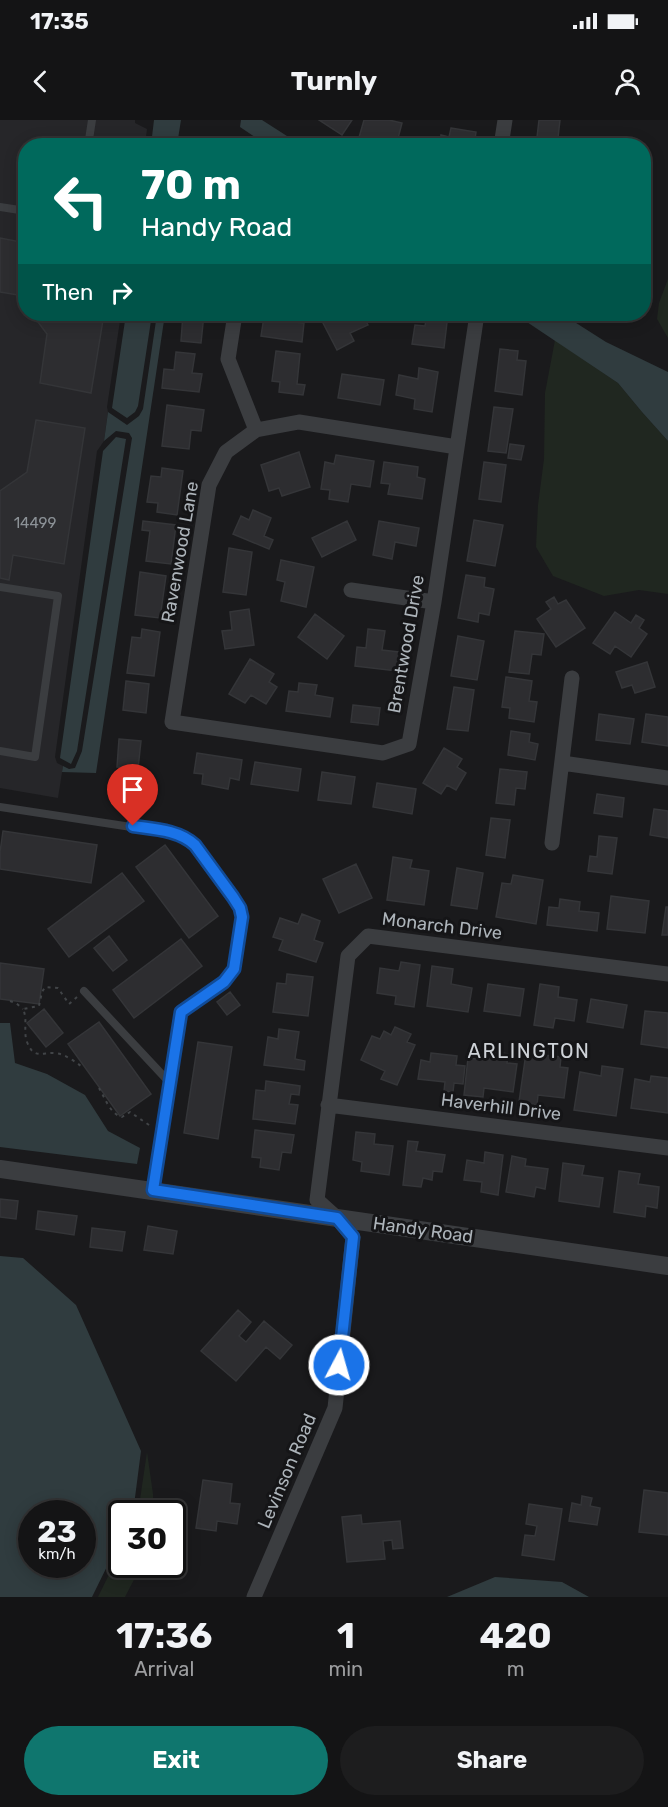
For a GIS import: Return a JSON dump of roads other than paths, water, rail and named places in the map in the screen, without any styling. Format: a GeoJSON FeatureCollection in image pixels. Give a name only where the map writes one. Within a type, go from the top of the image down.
{"type":"FeatureCollection","features":[{"type":"Feature","properties":{"kind":"street"},"geometry":{"type":"LineString","coordinates":[[502,138],[505,120]]}},
{"type":"Feature","properties":{"kind":"street"},"geometry":{"type":"LineString","coordinates":[[233,321],[228,358],[256,430]]}},
{"type":"Feature","properties":{"kind":"street","name":"Brentwood Drive"},"geometry":{"type":"LineString","coordinates":[[172,722],[383,753],[408,744],[434,602],[476,321]]}},
{"type":"Feature","properties":{"kind":"street","name":"Ravenwood Lane"},"geometry":{"type":"LineString","coordinates":[[172,722],[209,485],[226,452],[256,430],[299,422],[457,447]]}},
{"type":"Feature","properties":{"kind":"street"},"geometry":{"type":"LineString","coordinates":[[351,590],[434,602]]}},
{"type":"Feature","properties":{"kind":"street"},"geometry":{"type":"LineString","coordinates":[[552,843],[572,678]]}},
{"type":"Feature","properties":{"kind":"street"},"geometry":{"type":"LineString","coordinates":[[562,763],[668,778]]}},
{"type":"Feature","properties":{"kind":"street","name":"Monarch Drive"},"geometry":{"type":"LineString","coordinates":[[337,1218],[317,1200],[348,956],[368,936],[668,974]]}},
{"type":"Feature","properties":{"kind":"street","name":"Haverhill Drive"},"geometry":{"type":"LineString","coordinates":[[328,1105],[668,1148]]}},
{"type":"Feature","properties":{"kind":"street","name":"Handy Road"},"geometry":{"type":"LineString","coordinates":[[0,1169],[668,1266]]}},
{"type":"Feature","properties":{"kind":"street","name":"Levinson Road"},"geometry":{"type":"LineString","coordinates":[[254,1597],[334,1408],[353,1237],[337,1218]]}},
{"type":"Feature","properties":{"kind":"lane"},"geometry":{"type":"LineString","coordinates":[[89,138],[92,120]]}},
{"type":"Feature","properties":{"kind":"lane"},"geometry":{"type":"LineString","coordinates":[[0,207],[18,210]]}},
{"type":"Feature","properties":{"kind":"lane"},"geometry":{"type":"LineString","coordinates":[[0,587],[58,596],[34,757],[0,751]]}},
{"type":"Feature","properties":{"kind":"lane"},"geometry":{"type":"LineString","coordinates":[[0,807],[177,834],[195,845],[240,908],[242,917],[234,969],[224,982],[181,1012],[153,1190]]}},
{"type":"Feature","properties":{"kind":"lane"},"geometry":{"type":"LineString","coordinates":[[84,991],[170,1083]]}},
{"type":"Feature","properties":{"kind":"district","name":"ARLINGTON"},"geometry":{"type":"Point","coordinates":[529,1051]}}]}
